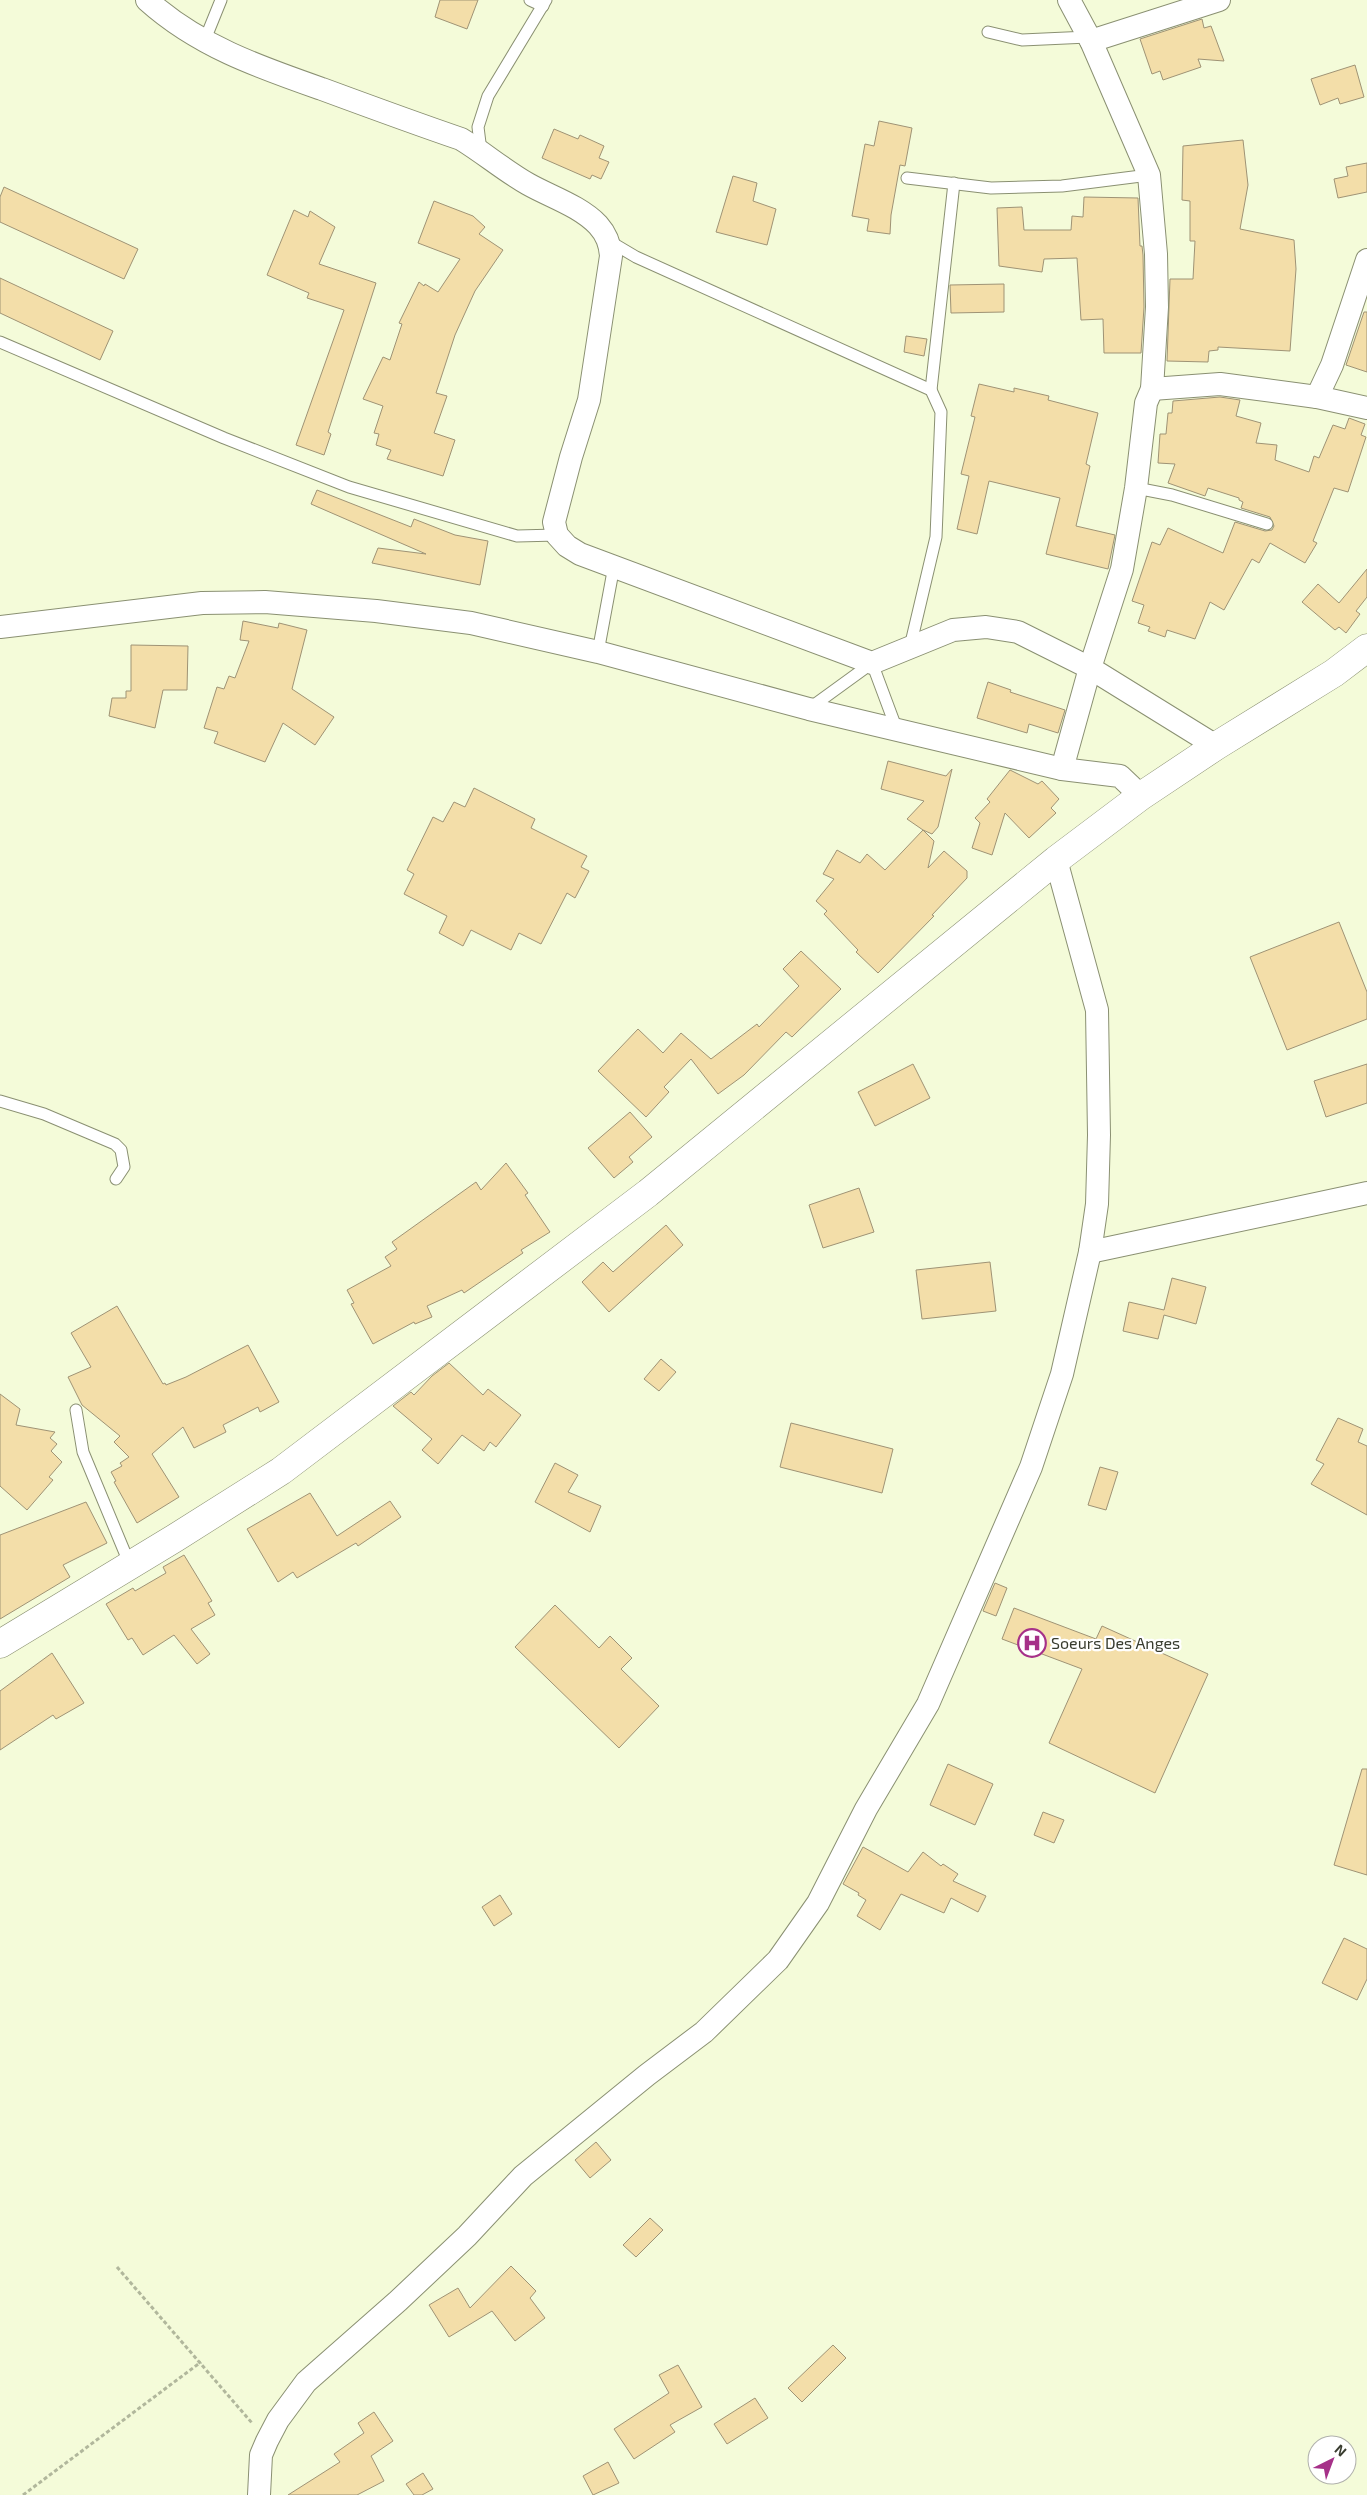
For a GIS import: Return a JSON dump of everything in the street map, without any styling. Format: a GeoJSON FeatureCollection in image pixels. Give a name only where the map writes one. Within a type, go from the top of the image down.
{"type":"FeatureCollection","features":[{"type":"Feature","properties":{"kind":"street"},"geometry":{"type":"LineString","coordinates":[[148,0],[165,16],[204,42],[245,62],[461,139],[481,151],[504,169],[585,214],[598,226],[609,241],[611,256],[589,400],[571,456],[554,522],[557,535],[567,546],[580,554],[872,662],[954,630],[986,627],[1018,632],[1090,668],[1216,746]]}},
{"type":"Feature","properties":{"kind":"street"},"geometry":{"type":"LineString","coordinates":[[1062,769],[1090,668],[1122,569],[1136,488],[1146,404],[1152,389],[1157,298],[1155,235],[1149,175],[1090,39],[1069,0]]}},
{"type":"Feature","properties":{"kind":"street"},"geometry":{"type":"LineString","coordinates":[[1090,39],[1219,0]]}},
{"type":"Feature","properties":{"kind":"street"},"geometry":{"type":"LineString","coordinates":[[1317,397],[1332,365],[1367,260]]}},
{"type":"Feature","properties":{"kind":"street"},"geometry":{"type":"LineString","coordinates":[[1152,389],[1220,384],[1317,397],[1367,408]]}},
{"type":"Feature","properties":{"kind":"street"},"geometry":{"type":"LineString","coordinates":[[0,627],[202,603],[265,602],[376,610],[471,623],[598,652],[808,709],[1062,769],[1120,776],[1141,796]]}},
{"type":"Feature","properties":{"kind":"street"},"geometry":{"type":"LineString","coordinates":[[0,1644],[281,1471],[624,1211],[1056,860],[1141,796],[1216,746],[1334,673],[1367,648]]}},
{"type":"Feature","properties":{"kind":"street"},"geometry":{"type":"LineString","coordinates":[[259,2495],[261,2456],[267,2441],[278,2420],[306,2382],[398,2301],[467,2236],[523,2176],[647,2075],[704,2032],[778,1960],[818,1903],[866,1809],[928,1704],[1031,1467],[1062,1374],[1090,1252],[1098,1204],[1097,1010],[1056,860]]}},
{"type":"Feature","properties":{"kind":"street"},"geometry":{"type":"LineString","coordinates":[[1090,1252],[1367,1193]]}},
{"type":"Feature","properties":{"kind":"lane"},"geometry":{"type":"LineString","coordinates":[[204,42],[221,0]]}},
{"type":"Feature","properties":{"kind":"lane"},"geometry":{"type":"LineString","coordinates":[[481,151],[478,127],[488,96],[544,3],[530,0]]}},
{"type":"Feature","properties":{"kind":"lane"},"geometry":{"type":"LineString","coordinates":[[988,32],[1022,40],[1062,37],[1090,39]]}},
{"type":"Feature","properties":{"kind":"lane"},"geometry":{"type":"LineString","coordinates":[[907,178],[991,188],[1062,186],[1149,175]]}},
{"type":"Feature","properties":{"kind":"lane"},"geometry":{"type":"LineString","coordinates":[[910,647],[936,537],[941,412],[931,390],[954,183]]}},
{"type":"Feature","properties":{"kind":"lane"},"geometry":{"type":"LineString","coordinates":[[609,241],[636,257],[931,390]]}},
{"type":"Feature","properties":{"kind":"lane"},"geometry":{"type":"LineString","coordinates":[[0,342],[224,438],[349,487],[517,536],[557,535]]}},
{"type":"Feature","properties":{"kind":"lane"},"geometry":{"type":"LineString","coordinates":[[1136,488],[1172,495],[1267,524]]}},
{"type":"Feature","properties":{"kind":"lane"},"geometry":{"type":"LineString","coordinates":[[598,652],[614,566]]}},
{"type":"Feature","properties":{"kind":"lane"},"geometry":{"type":"LineString","coordinates":[[808,709],[872,662],[897,730]]}},
{"type":"Feature","properties":{"kind":"lane"},"geometry":{"type":"LineString","coordinates":[[0,1101],[44,1114],[115,1144],[121,1150],[124,1167],[116,1179]]}},
{"type":"Feature","properties":{"kind":"lane"},"geometry":{"type":"LineString","coordinates":[[76,1410],[83,1452],[130,1565]]}},
{"type":"Feature","properties":{"kind":"path"},"geometry":{"type":"LineString","coordinates":[[117,2267],[201,2362],[267,2441]]}},
{"type":"Feature","properties":{"kind":"path"},"geometry":{"type":"LineString","coordinates":[[23,2495],[201,2362]]}},
{"type":"Feature","properties":{"kind":"building"},"geometry":{"type":"Polygon","coordinates":[[[440,0],[478,0],[467,29],[435,17],[440,0]]]}},
{"type":"Feature","properties":{"kind":"building"},"geometry":{"type":"Polygon","coordinates":[[[1202,19],[1204,28],[1211,26],[1224,61],[1198,59],[1201,67],[1163,80],[1160,71],[1152,74],[1140,39],[1202,19]]]}},
{"type":"Feature","properties":{"kind":"building"},"geometry":{"type":"Polygon","coordinates":[[[1355,65],[1364,97],[1340,104],[1338,98],[1320,105],[1311,79],[1355,65]]]}},
{"type":"Feature","properties":{"kind":"building"},"geometry":{"type":"Polygon","coordinates":[[[879,121],[912,128],[905,166],[900,165],[891,215],[890,234],[867,231],[869,219],[852,216],[865,144],[874,146],[879,121]]]}},
{"type":"Feature","properties":{"kind":"building"},"geometry":{"type":"Polygon","coordinates":[[[554,129],[578,139],[580,135],[604,146],[599,158],[609,162],[601,179],[592,175],[590,179],[542,158],[554,129]]]}},
{"type":"Feature","properties":{"kind":"building"},"geometry":{"type":"Polygon","coordinates":[[[1243,140],[1248,185],[1240,229],[1294,240],[1296,269],[1290,351],[1218,347],[1218,350],[1209,351],[1208,362],[1167,361],[1170,279],[1193,279],[1195,241],[1190,241],[1190,201],[1182,200],[1183,146],[1243,140]]]}},
{"type":"Feature","properties":{"kind":"building"},"geometry":{"type":"Polygon","coordinates":[[[1367,163],[1367,192],[1338,198],[1334,179],[1348,176],[1346,167],[1367,163]]]}},
{"type":"Feature","properties":{"kind":"building"},"geometry":{"type":"Polygon","coordinates":[[[733,176],[757,183],[753,201],[776,209],[767,245],[716,232],[733,176]]]}},
{"type":"Feature","properties":{"kind":"building"},"geometry":{"type":"Polygon","coordinates":[[[4,187],[138,249],[124,279],[0,222],[0,197],[4,187]]]}},
{"type":"Feature","properties":{"kind":"building"},"geometry":{"type":"Polygon","coordinates":[[[1084,197],[1138,198],[1140,246],[1142,246],[1143,255],[1144,307],[1141,353],[1104,353],[1103,319],[1081,320],[1077,258],[1044,259],[1042,272],[999,266],[997,208],[1022,207],[1024,230],[1071,230],[1072,216],[1083,217],[1084,197]]]}},
{"type":"Feature","properties":{"kind":"building"},"geometry":{"type":"Polygon","coordinates":[[[434,201],[473,216],[485,227],[479,234],[503,250],[475,291],[455,335],[436,393],[447,396],[434,433],[455,440],[443,476],[387,459],[391,450],[376,445],[379,434],[374,433],[383,406],[363,399],[383,357],[390,360],[402,324],[399,323],[419,282],[438,292],[460,259],[418,243],[434,201]]]}},
{"type":"Feature","properties":{"kind":"building"},"geometry":{"type":"Polygon","coordinates":[[[294,210],[308,217],[310,211],[335,227],[319,264],[376,283],[328,432],[331,434],[324,455],[296,445],[344,310],[307,298],[309,293],[267,275],[294,210]]]}},
{"type":"Feature","properties":{"kind":"building"},"geometry":{"type":"Polygon","coordinates":[[[0,278],[113,331],[100,360],[0,313],[0,278]]]}},
{"type":"Feature","properties":{"kind":"building"},"geometry":{"type":"Polygon","coordinates":[[[1004,284],[1004,312],[951,313],[950,285],[1004,284]]]}},
{"type":"Feature","properties":{"kind":"building"},"geometry":{"type":"Polygon","coordinates":[[[1364,312],[1367,312],[1367,372],[1346,365],[1364,312]]]}},
{"type":"Feature","properties":{"kind":"building"},"geometry":{"type":"Polygon","coordinates":[[[906,336],[927,339],[924,356],[904,352],[906,336]]]}},
{"type":"Feature","properties":{"kind":"building"},"geometry":{"type":"Polygon","coordinates":[[[979,384],[1014,392],[1014,388],[1049,396],[1048,400],[1098,413],[1086,464],[1090,466],[1076,526],[1115,535],[1108,569],[1046,554],[1060,498],[989,481],[977,534],[957,529],[969,476],[961,474],[975,417],[971,416],[979,384]]]}},
{"type":"Feature","properties":{"kind":"building"},"geometry":{"type":"Polygon","coordinates":[[[1220,397],[1240,400],[1236,416],[1261,423],[1256,443],[1277,445],[1275,460],[1309,472],[1314,456],[1319,458],[1333,425],[1345,429],[1349,418],[1365,424],[1361,435],[1366,437],[1348,492],[1334,488],[1313,541],[1317,543],[1305,563],[1270,543],[1259,563],[1252,559],[1224,610],[1210,602],[1195,639],[1167,630],[1165,637],[1148,631],[1150,627],[1138,623],[1144,605],[1132,601],[1152,542],[1160,545],[1168,528],[1223,553],[1235,522],[1265,531],[1272,530],[1274,526],[1270,517],[1241,508],[1243,502],[1239,498],[1208,488],[1205,496],[1168,483],[1175,464],[1158,463],[1160,434],[1166,434],[1168,413],[1172,413],[1173,401],[1220,397]]]}},
{"type":"Feature","properties":{"kind":"building"},"geometry":{"type":"Polygon","coordinates":[[[317,490],[411,527],[414,519],[455,535],[488,541],[480,585],[372,563],[378,548],[426,554],[311,504],[317,490]]]}},
{"type":"Feature","properties":{"kind":"building"},"geometry":{"type":"Polygon","coordinates":[[[1367,569],[1367,597],[1356,611],[1360,614],[1346,633],[1339,627],[1335,630],[1302,602],[1318,584],[1339,603],[1367,569]]]}},
{"type":"Feature","properties":{"kind":"building"},"geometry":{"type":"Polygon","coordinates":[[[243,621],[278,628],[279,623],[307,630],[292,689],[334,717],[315,745],[283,723],[265,762],[214,743],[218,732],[204,728],[217,687],[224,689],[229,676],[235,678],[249,641],[240,640],[243,621]]]}},
{"type":"Feature","properties":{"kind":"building"},"geometry":{"type":"Polygon","coordinates":[[[131,645],[188,646],[187,690],[163,690],[155,728],[109,716],[112,698],[126,698],[126,691],[131,691],[131,645]]]}},
{"type":"Feature","properties":{"kind":"building"},"geometry":{"type":"Polygon","coordinates":[[[988,682],[1011,690],[1010,692],[1065,710],[1058,733],[1029,724],[1027,733],[977,718],[988,682]]]}},
{"type":"Feature","properties":{"kind":"building"},"geometry":{"type":"Polygon","coordinates":[[[888,761],[946,776],[952,769],[938,827],[932,834],[907,819],[924,801],[881,789],[888,761]]]}},
{"type":"Feature","properties":{"kind":"building"},"geometry":{"type":"Polygon","coordinates":[[[1010,770],[1038,784],[1042,781],[1059,799],[1051,808],[1056,813],[1029,838],[1005,813],[992,855],[972,848],[980,823],[975,818],[990,802],[987,799],[1010,770]]]}},
{"type":"Feature","properties":{"kind":"building"},"geometry":{"type":"Polygon","coordinates":[[[474,788],[535,819],[531,828],[587,856],[581,867],[589,871],[575,898],[567,893],[541,944],[519,933],[511,950],[471,930],[463,946],[439,933],[447,916],[404,894],[414,874],[407,870],[433,817],[443,822],[454,802],[465,807],[474,788]]]}},
{"type":"Feature","properties":{"kind":"building"},"geometry":{"type":"Polygon","coordinates":[[[923,830],[934,841],[928,868],[944,851],[967,871],[967,878],[932,915],[934,916],[878,973],[856,952],[858,950],[824,914],[827,911],[816,901],[834,879],[823,874],[837,850],[860,863],[867,854],[885,870],[923,830]]]}},
{"type":"Feature","properties":{"kind":"building"},"geometry":{"type":"Polygon","coordinates":[[[1339,922],[1367,992],[1367,1019],[1287,1050],[1250,957],[1339,922]]]}},
{"type":"Feature","properties":{"kind":"building"},"geometry":{"type":"Polygon","coordinates":[[[801,951],[841,989],[792,1037],[786,1032],[744,1075],[718,1094],[691,1059],[664,1087],[669,1092],[646,1117],[598,1071],[638,1029],[663,1053],[681,1033],[711,1059],[757,1024],[759,1027],[799,986],[783,969],[801,951]]]}},
{"type":"Feature","properties":{"kind":"building"},"geometry":{"type":"Polygon","coordinates":[[[913,1064],[930,1098],[875,1126],[858,1092],[913,1064]]]}},
{"type":"Feature","properties":{"kind":"building"},"geometry":{"type":"Polygon","coordinates":[[[1367,1064],[1367,1103],[1326,1117],[1314,1081],[1367,1064]]]}},
{"type":"Feature","properties":{"kind":"building"},"geometry":{"type":"Polygon","coordinates":[[[630,1112],[652,1137],[629,1157],[633,1162],[614,1178],[588,1148],[630,1112]]]}},
{"type":"Feature","properties":{"kind":"building"},"geometry":{"type":"Polygon","coordinates":[[[506,1163],[528,1193],[525,1195],[550,1232],[521,1250],[523,1253],[464,1293],[462,1290],[427,1306],[432,1317],[415,1324],[414,1322],[373,1344],[351,1304],[354,1303],[347,1290],[391,1266],[385,1257],[397,1249],[392,1242],[476,1182],[481,1190],[506,1163]]]}},
{"type":"Feature","properties":{"kind":"building"},"geometry":{"type":"Polygon","coordinates":[[[859,1188],[874,1232],[823,1248],[809,1205],[859,1188]]]}},
{"type":"Feature","properties":{"kind":"building"},"geometry":{"type":"Polygon","coordinates":[[[666,1225],[683,1245],[609,1312],[582,1282],[603,1262],[613,1272],[666,1225]]]}},
{"type":"Feature","properties":{"kind":"building"},"geometry":{"type":"Polygon","coordinates":[[[990,1262],[996,1311],[922,1319],[916,1270],[990,1262]]]}},
{"type":"Feature","properties":{"kind":"building"},"geometry":{"type":"Polygon","coordinates":[[[1172,1278],[1206,1287],[1196,1324],[1164,1315],[1158,1339],[1123,1331],[1129,1302],[1164,1310],[1172,1278]]]}},
{"type":"Feature","properties":{"kind":"building"},"geometry":{"type":"Polygon","coordinates":[[[117,1306],[163,1384],[165,1383],[166,1385],[186,1377],[248,1345],[279,1402],[260,1412],[258,1407],[223,1425],[226,1432],[194,1448],[183,1427],[152,1454],[179,1497],[137,1523],[114,1482],[116,1481],[111,1472],[122,1466],[120,1463],[129,1457],[114,1442],[120,1436],[82,1405],[68,1377],[91,1367],[71,1333],[117,1306]]]}},
{"type":"Feature","properties":{"kind":"building"},"geometry":{"type":"Polygon","coordinates":[[[661,1359],[676,1372],[659,1391],[644,1379],[661,1359]]]}},
{"type":"Feature","properties":{"kind":"building"},"geometry":{"type":"Polygon","coordinates":[[[449,1363],[483,1395],[488,1389],[521,1415],[496,1447],[490,1442],[484,1451],[462,1435],[438,1464],[422,1450],[432,1439],[393,1406],[411,1392],[414,1395],[432,1376],[449,1363]]]}},
{"type":"Feature","properties":{"kind":"building"},"geometry":{"type":"Polygon","coordinates":[[[0,1394],[20,1409],[16,1425],[55,1432],[50,1438],[57,1444],[51,1451],[62,1462],[49,1477],[53,1480],[27,1510],[0,1486],[0,1394]]]}},
{"type":"Feature","properties":{"kind":"building"},"geometry":{"type":"Polygon","coordinates":[[[1338,1418],[1363,1429],[1358,1442],[1367,1446],[1367,1515],[1311,1484],[1324,1464],[1316,1460],[1338,1418]]]}},
{"type":"Feature","properties":{"kind":"building"},"geometry":{"type":"Polygon","coordinates":[[[791,1423],[893,1449],[882,1493],[780,1467],[791,1423]]]}},
{"type":"Feature","properties":{"kind":"building"},"geometry":{"type":"Polygon","coordinates":[[[555,1463],[578,1475],[568,1492],[601,1506],[590,1532],[535,1502],[555,1463]]]}},
{"type":"Feature","properties":{"kind":"building"},"geometry":{"type":"Polygon","coordinates":[[[1100,1467],[1118,1472],[1106,1510],[1088,1505],[1100,1467]]]}},
{"type":"Feature","properties":{"kind":"building"},"geometry":{"type":"Polygon","coordinates":[[[310,1493],[337,1536],[390,1501],[401,1517],[358,1546],[356,1543],[297,1578],[293,1572],[278,1582],[247,1529],[310,1493]]]}},
{"type":"Feature","properties":{"kind":"building"},"geometry":{"type":"Polygon","coordinates":[[[86,1502],[107,1543],[63,1565],[70,1577],[0,1619],[0,1535],[86,1502]]]}},
{"type":"Feature","properties":{"kind":"building"},"geometry":{"type":"Polygon","coordinates":[[[184,1555],[212,1601],[208,1603],[215,1615],[191,1629],[210,1654],[197,1664],[174,1635],[143,1655],[132,1638],[128,1640],[106,1604],[133,1588],[135,1591],[166,1573],[163,1567],[184,1555]]]}},
{"type":"Feature","properties":{"kind":"building"},"geometry":{"type":"Polygon","coordinates":[[[995,1583],[1007,1588],[996,1616],[983,1611],[995,1583]]]}},
{"type":"Feature","properties":{"kind":"building"},"geometry":{"type":"Polygon","coordinates":[[[555,1605],[599,1648],[610,1636],[632,1658],[621,1669],[659,1706],[619,1748],[515,1647],[555,1605]]]}},
{"type":"Feature","properties":{"kind":"building"},"geometry":{"type":"Polygon","coordinates":[[[1014,1608],[1096,1639],[1102,1626],[1208,1674],[1155,1793],[1049,1743],[1082,1669],[1002,1639],[1014,1608]]]}},
{"type":"Feature","properties":{"kind":"building"},"geometry":{"type":"Polygon","coordinates":[[[52,1653],[84,1703],[56,1719],[53,1715],[0,1750],[0,1691],[52,1653]]]}},
{"type":"Feature","properties":{"kind":"building"},"geometry":{"type":"Polygon","coordinates":[[[948,1764],[993,1784],[975,1825],[930,1805],[948,1764]]]}},
{"type":"Feature","properties":{"kind":"building"},"geometry":{"type":"Polygon","coordinates":[[[1362,1769],[1367,1769],[1367,1875],[1334,1865],[1362,1769]]]}},
{"type":"Feature","properties":{"kind":"building"},"geometry":{"type":"Polygon","coordinates":[[[1043,1812],[1064,1820],[1054,1843],[1034,1835],[1043,1812]]]}},
{"type":"Feature","properties":{"kind":"building"},"geometry":{"type":"Polygon","coordinates":[[[863,1847],[908,1872],[923,1852],[941,1866],[943,1864],[958,1874],[953,1881],[986,1896],[978,1912],[951,1898],[944,1913],[901,1894],[880,1930],[857,1916],[866,1900],[858,1895],[859,1893],[843,1884],[863,1847]]]}},
{"type":"Feature","properties":{"kind":"building"},"geometry":{"type":"Polygon","coordinates":[[[500,1895],[512,1914],[494,1926],[482,1907],[500,1895]]]}},
{"type":"Feature","properties":{"kind":"building"},"geometry":{"type":"Polygon","coordinates":[[[1344,1938],[1367,1949],[1367,1979],[1357,2000],[1322,1983],[1344,1938]]]}},
{"type":"Feature","properties":{"kind":"building"},"geometry":{"type":"Polygon","coordinates":[[[596,2142],[611,2160],[590,2178],[575,2160],[596,2142]]]}},
{"type":"Feature","properties":{"kind":"building"},"geometry":{"type":"Polygon","coordinates":[[[650,2218],[663,2230],[636,2257],[623,2245],[650,2218]]]}},
{"type":"Feature","properties":{"kind":"building"},"geometry":{"type":"Polygon","coordinates":[[[511,2266],[536,2291],[530,2298],[545,2318],[515,2341],[492,2311],[449,2337],[429,2305],[458,2288],[470,2308],[511,2266]]]}},
{"type":"Feature","properties":{"kind":"building"},"geometry":{"type":"Polygon","coordinates":[[[833,2345],[846,2358],[802,2402],[788,2388],[833,2345]]]}},
{"type":"Feature","properties":{"kind":"building"},"geometry":{"type":"Polygon","coordinates":[[[678,2365],[702,2407],[670,2425],[675,2432],[634,2459],[614,2429],[669,2393],[659,2375],[678,2365]]]}},
{"type":"Feature","properties":{"kind":"building"},"geometry":{"type":"Polygon","coordinates":[[[755,2398],[768,2418],[727,2444],[714,2424],[755,2398]]]}},
{"type":"Feature","properties":{"kind":"building"},"geometry":{"type":"Polygon","coordinates":[[[374,2412],[393,2441],[371,2456],[384,2481],[357,2495],[288,2495],[340,2462],[334,2454],[364,2433],[358,2423],[374,2412]]]}},
{"type":"Feature","properties":{"kind":"building"},"geometry":{"type":"Polygon","coordinates":[[[608,2462],[619,2483],[593,2495],[583,2476],[608,2462]]]}},
{"type":"Feature","properties":{"kind":"building"},"geometry":{"type":"Polygon","coordinates":[[[423,2473],[433,2489],[422,2495],[414,2495],[406,2484],[423,2473]]]}},
{"type":"Feature","properties":{"kind":"place","name":"Soeurs Des Anges"},"geometry":{"type":"Point","coordinates":[1032,1643]}}]}
